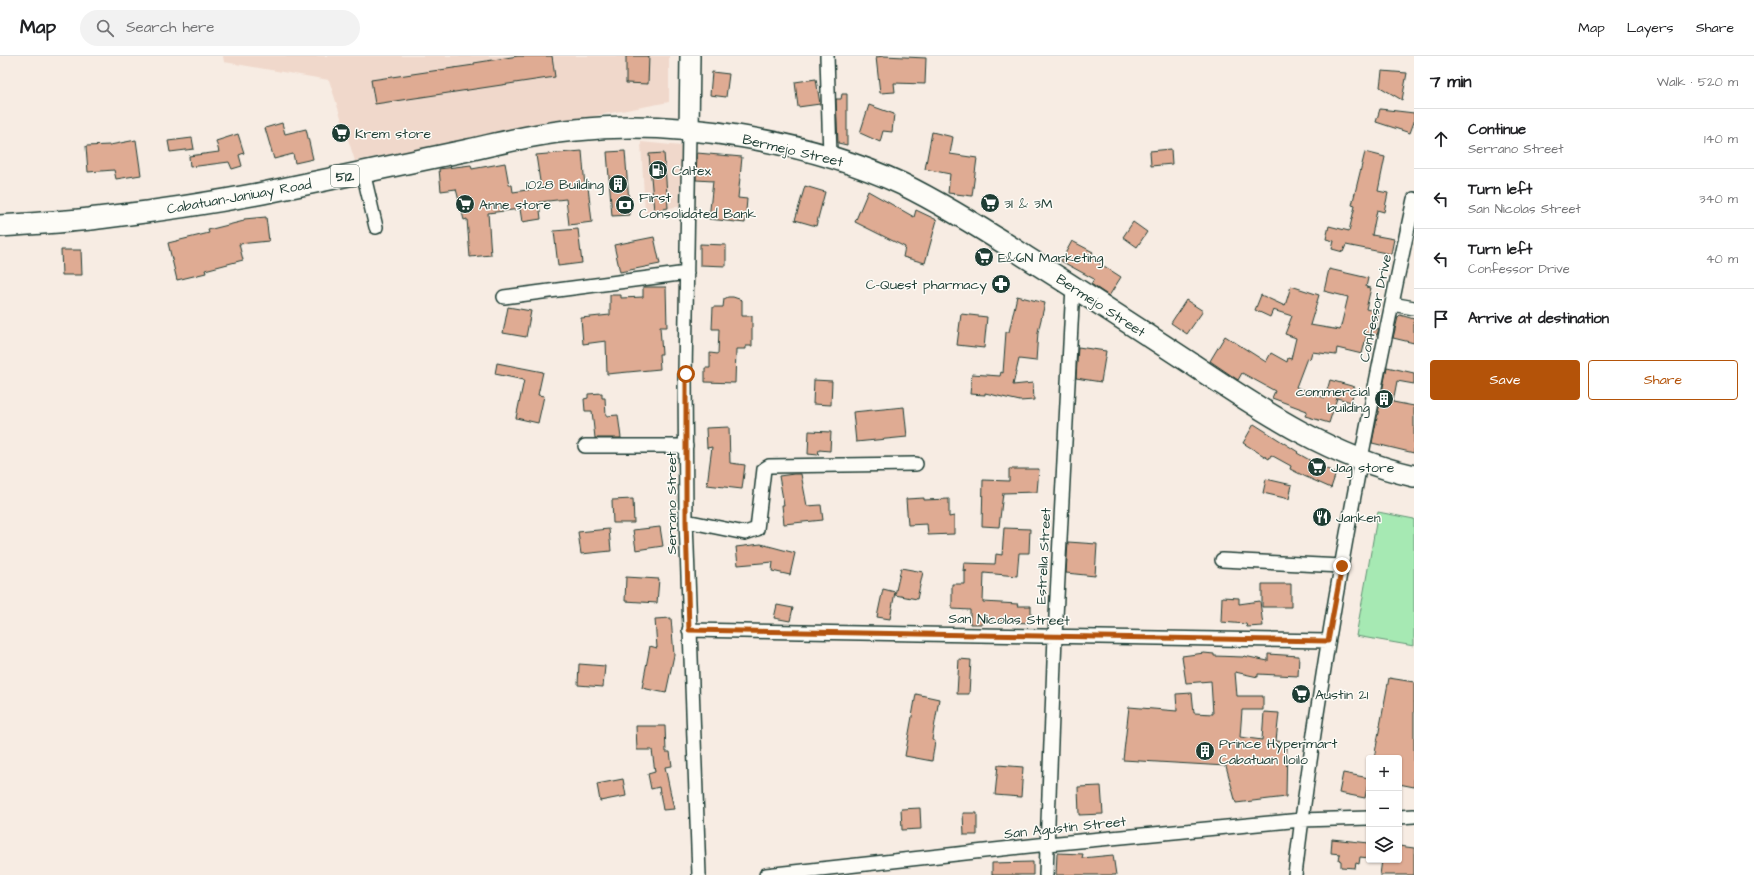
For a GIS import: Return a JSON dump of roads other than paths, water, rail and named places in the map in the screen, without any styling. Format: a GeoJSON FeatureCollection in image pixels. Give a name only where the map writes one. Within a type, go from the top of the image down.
{"type":"FeatureCollection","features":[{"type":"Feature","properties":{"kind":"main road"},"geometry":{"type":"LineString","coordinates":[[689,131],[690,56]]}},
{"type":"Feature","properties":{"kind":"main road","name":"Cabatuan-Janiuay Road"},"geometry":{"type":"LineString","coordinates":[[0,226],[104,218],[252,195],[543,134],[574,130],[632,127],[689,131]]}},
{"type":"Feature","properties":{"kind":"main road","name":"Bermejo Street"},"geometry":{"type":"LineString","coordinates":[[689,131],[722,134],[830,156],[898,182],[969,220],[1270,415],[1316,440],[1360,460],[1414,476]]}},
{"type":"Feature","properties":{"kind":"street"},"geometry":{"type":"LineString","coordinates":[[827,56],[830,156]]}},
{"type":"Feature","properties":{"kind":"street","name":"Serrano Street"},"geometry":{"type":"LineString","coordinates":[[689,131],[686,521],[699,875]]}},
{"type":"Feature","properties":{"kind":"street"},"geometry":{"type":"LineString","coordinates":[[363,172],[376,227]]}},
{"type":"Feature","properties":{"kind":"street","name":"Confessor Drive"},"geometry":{"type":"LineString","coordinates":[[1295,875],[1301,820],[1328,641],[1360,460],[1414,199]]}},
{"type":"Feature","properties":{"kind":"street"},"geometry":{"type":"LineString","coordinates":[[504,297],[687,273]]}},
{"type":"Feature","properties":{"kind":"street","name":"Estrella Street"},"geometry":{"type":"LineString","coordinates":[[1046,875],[1055,636],[1073,286]]}},
{"type":"Feature","properties":{"kind":"street"},"geometry":{"type":"LineString","coordinates":[[1392,304],[1414,308]]}},
{"type":"Feature","properties":{"kind":"street"},"geometry":{"type":"LineString","coordinates":[[585,446],[686,446]]}},
{"type":"Feature","properties":{"kind":"street"},"geometry":{"type":"LineString","coordinates":[[686,521],[745,533],[757,529],[764,469],[769,466],[916,464]]}},
{"type":"Feature","properties":{"kind":"street"},"geometry":{"type":"LineString","coordinates":[[1222,560],[1342,566]]}},
{"type":"Feature","properties":{"kind":"street","name":"San Nicolas Street"},"geometry":{"type":"LineString","coordinates":[[689,630],[1328,641]]}},
{"type":"Feature","properties":{"kind":"street"},"geometry":{"type":"LineString","coordinates":[[1402,817],[1414,816]]}},
{"type":"Feature","properties":{"kind":"street","name":"San Agustin Street"},"geometry":{"type":"LineString","coordinates":[[766,875],[1048,844],[1301,820],[1366,818]]}},
{"type":"Feature","properties":{"kind":"place","name":"Krem store"},"geometry":{"type":"Point","coordinates":[341,133]}},
{"type":"Feature","properties":{"kind":"place","name":"Caltex"},"geometry":{"type":"Point","coordinates":[658,170]}},
{"type":"Feature","properties":{"kind":"place","name":"1028 Building"},"geometry":{"type":"Point","coordinates":[618,184]}},
{"type":"Feature","properties":{"kind":"place","name":"3I & 3M"},"geometry":{"type":"Point","coordinates":[990,203]}},
{"type":"Feature","properties":{"kind":"place","name":"Anne store"},"geometry":{"type":"Point","coordinates":[465,204]}},
{"type":"Feature","properties":{"kind":"place","name":"First Consolidated Bank"},"geometry":{"type":"Point","coordinates":[625,205]}},
{"type":"Feature","properties":{"kind":"place","name":"E&6N Marketing"},"geometry":{"type":"Point","coordinates":[984,257]}},
{"type":"Feature","properties":{"kind":"place","name":"C-Quest pharmacy"},"geometry":{"type":"Point","coordinates":[1001,284]}},
{"type":"Feature","properties":{"kind":"place","name":"commercial building"},"geometry":{"type":"Point","coordinates":[1384,399]}},
{"type":"Feature","properties":{"kind":"place","name":"Jag store"},"geometry":{"type":"Point","coordinates":[1317,467]}},
{"type":"Feature","properties":{"kind":"place","name":"Janken"},"geometry":{"type":"Point","coordinates":[1322,517]}},
{"type":"Feature","properties":{"kind":"place","name":"Austin 21"},"geometry":{"type":"Point","coordinates":[1301,694]}},
{"type":"Feature","properties":{"kind":"place","name":"Prince Hypermart Cabatuan Iloilo"},"geometry":{"type":"Point","coordinates":[1205,751]}}]}
